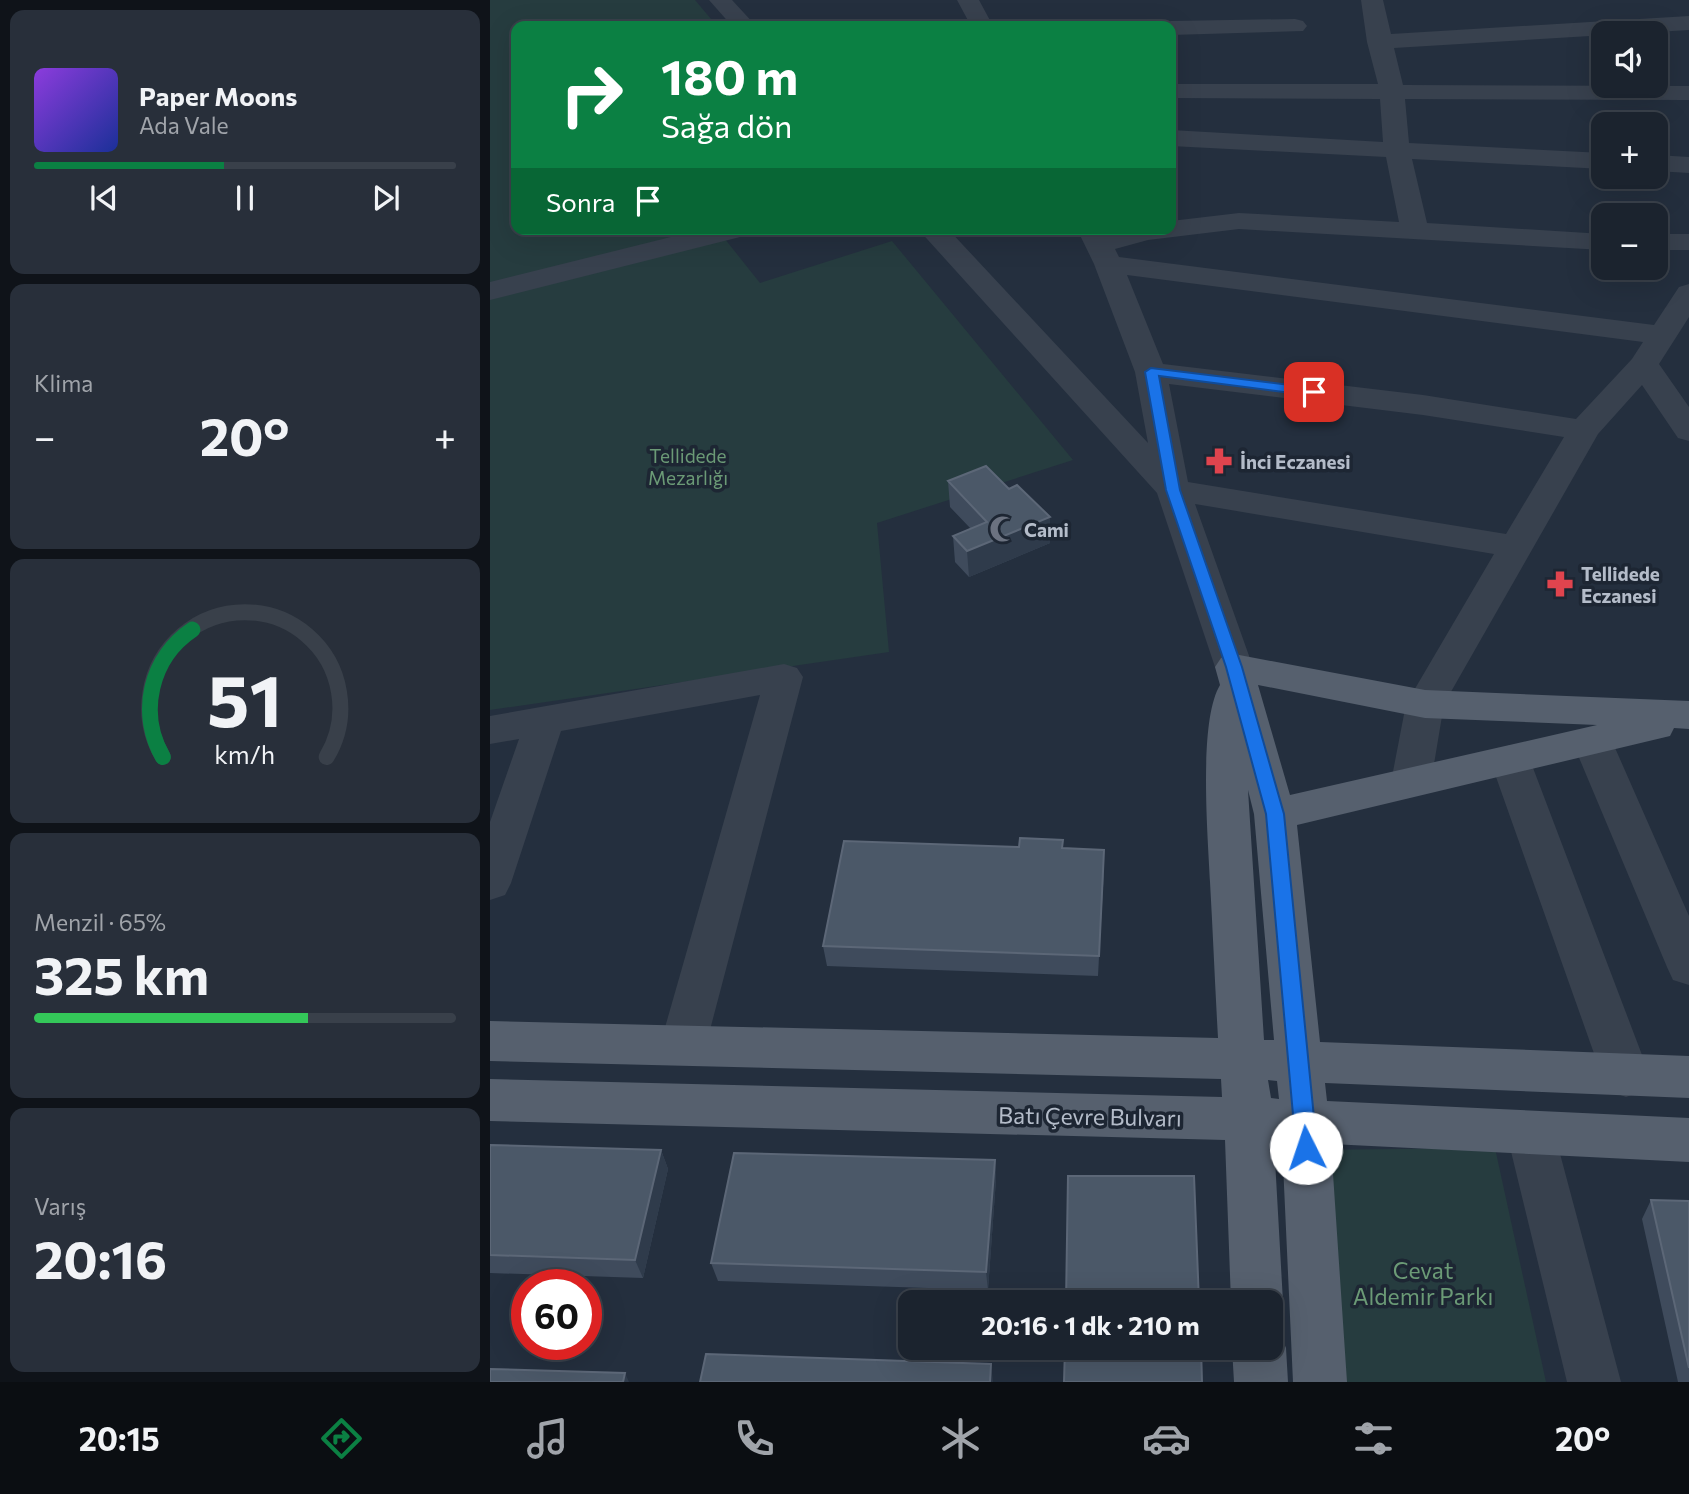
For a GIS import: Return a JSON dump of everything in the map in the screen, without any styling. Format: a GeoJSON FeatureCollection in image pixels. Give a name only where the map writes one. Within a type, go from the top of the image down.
{"type":"FeatureCollection","features":[{"type":"Feature","properties":{"kind":"main road"},"geometry":{"type":"LineString","coordinates":[[1234,667],[1425,704],[1689,717]]}},
{"type":"Feature","properties":{"kind":"main road"},"geometry":{"type":"LineString","coordinates":[[1234,667],[1275,814],[1305,1122],[1320,1382]]}},
{"type":"Feature","properties":{"kind":"main road"},"geometry":{"type":"LineString","coordinates":[[1234,667],[1234,699],[1227,747],[1228,822],[1242,1059],[1249,1119],[1256,1290]]}},
{"type":"Feature","properties":{"kind":"main road"},"geometry":{"type":"LineString","coordinates":[[1275,814],[1689,717]]}},
{"type":"Feature","properties":{"kind":"main road"},"geometry":{"type":"LineString","coordinates":[[490,1041],[1242,1059],[1689,1077]]}},
{"type":"Feature","properties":{"kind":"main road","name":"Batı Çevre Bulvarı"},"geometry":{"type":"LineString","coordinates":[[490,1100],[720,1108],[1249,1119],[1531,1135],[1689,1140]]}},
{"type":"Feature","properties":{"kind":"main road"},"geometry":{"type":"LineString","coordinates":[[1260,1360],[1261,1382]]}},
{"type":"Feature","properties":{"kind":"street"},"geometry":{"type":"LineString","coordinates":[[720,0],[739,21]]}},
{"type":"Feature","properties":{"kind":"street"},"geometry":{"type":"LineString","coordinates":[[968,0],[979,21]]}},
{"type":"Feature","properties":{"kind":"street"},"geometry":{"type":"LineString","coordinates":[[1372,0],[1379,42],[1392,91],[1397,150],[1415,231]]}},
{"type":"Feature","properties":{"kind":"street"},"geometry":{"type":"LineString","coordinates":[[1379,42],[1689,23]]}},
{"type":"Feature","properties":{"kind":"street"},"geometry":{"type":"LineString","coordinates":[[1176,28],[1295,26]]}},
{"type":"Feature","properties":{"kind":"street"},"geometry":{"type":"LineString","coordinates":[[1176,91],[1689,93]]}},
{"type":"Feature","properties":{"kind":"street"},"geometry":{"type":"LineString","coordinates":[[1176,138],[1591,160]]}},
{"type":"Feature","properties":{"kind":"street"},"geometry":{"type":"LineString","coordinates":[[1668,164],[1689,165]]}},
{"type":"Feature","properties":{"kind":"street"},"geometry":{"type":"LineString","coordinates":[[1176,229],[1239,221],[1591,241]]}},
{"type":"Feature","properties":{"kind":"street"},"geometry":{"type":"LineString","coordinates":[[490,291],[714,235]]}},
{"type":"Feature","properties":{"kind":"street"},"geometry":{"type":"LineString","coordinates":[[938,235],[1173,490],[1516,547]]}},
{"type":"Feature","properties":{"kind":"street"},"geometry":{"type":"LineString","coordinates":[[1099,246],[1138,235]]}},
{"type":"Feature","properties":{"kind":"street"},"geometry":{"type":"LineString","coordinates":[[1668,242],[1689,242]]}},
{"type":"Feature","properties":{"kind":"street"},"geometry":{"type":"LineString","coordinates":[[1099,246],[1662,335]]}},
{"type":"Feature","properties":{"kind":"street"},"geometry":{"type":"LineString","coordinates":[[1099,246],[1151,372],[1173,490],[1234,667]]}},
{"type":"Feature","properties":{"kind":"street"},"geometry":{"type":"LineString","coordinates":[[1411,782],[1425,704],[1584,429],[1644,364],[1689,293]]}},
{"type":"Feature","properties":{"kind":"street"},"geometry":{"type":"LineString","coordinates":[[1644,364],[1689,431]]}},
{"type":"Feature","properties":{"kind":"street"},"geometry":{"type":"LineString","coordinates":[[1151,372],[1423,405],[1584,429]]}},
{"type":"Feature","properties":{"kind":"street"},"geometry":{"type":"LineString","coordinates":[[490,730],[784,677],[683,1045]]}},
{"type":"Feature","properties":{"kind":"street"},"geometry":{"type":"LineString","coordinates":[[490,883],[545,721]]}},
{"type":"Feature","properties":{"kind":"street"},"geometry":{"type":"LineString","coordinates":[[1592,741],[1689,967]]}},
{"type":"Feature","properties":{"kind":"street"},"geometry":{"type":"LineString","coordinates":[[1510,760],[1626,1076]]}},
{"type":"Feature","properties":{"kind":"street"},"geometry":{"type":"LineString","coordinates":[[1228,822],[1275,814]]}},
{"type":"Feature","properties":{"kind":"street"},"geometry":{"type":"LineString","coordinates":[[1531,1135],[1594,1382]]}},
{"type":"Feature","properties":{"kind":"green space","name":"Tellidede Mezarlığı"},"geometry":{"type":"Polygon","coordinates":[[[490,0],[695,0],[713,21],[511,21],[511,235],[722,235],[760,283],[892,241],[1073,460],[877,523],[889,652],[490,710],[490,0]]]}},
{"type":"Feature","properties":{"kind":"green space","name":"Cevat Aldemir Parkı"},"geometry":{"type":"Polygon","coordinates":[[[1495,1148],[1546,1382],[1336,1382],[1306,1150],[1495,1148]]]}},
{"type":"Feature","properties":{"kind":"building"},"geometry":{"type":"Polygon","coordinates":[[[986,466],[1009,489],[1017,485],[1050,517],[967,551],[953,536],[987,522],[948,481],[986,466]]]}},
{"type":"Feature","properties":{"kind":"building"},"geometry":{"type":"Polygon","coordinates":[[[1020,838],[1063,840],[1062,848],[1104,850],[1099,956],[823,946],[844,841],[1019,847],[1020,838]]]}},
{"type":"Feature","properties":{"kind":"building"},"geometry":{"type":"Polygon","coordinates":[[[490,1145],[661,1150],[635,1260],[490,1255],[490,1145]]]}},
{"type":"Feature","properties":{"kind":"building"},"geometry":{"type":"Polygon","coordinates":[[[734,1153],[995,1160],[986,1272],[711,1263],[734,1153]]]}},
{"type":"Feature","properties":{"kind":"building"},"geometry":{"type":"Polygon","coordinates":[[[1068,1176],[1194,1176],[1199,1290],[1066,1290],[1068,1176]]]}},
{"type":"Feature","properties":{"kind":"building"},"geometry":{"type":"Polygon","coordinates":[[[1651,1200],[1689,1201],[1689,1368],[1651,1200]]]}},
{"type":"Feature","properties":{"kind":"building"},"geometry":{"type":"Polygon","coordinates":[[[706,1354],[991,1364],[990,1382],[700,1382],[706,1354]]]}},
{"type":"Feature","properties":{"kind":"building"},"geometry":{"type":"Polygon","coordinates":[[[1065,1360],[1201,1360],[1202,1382],[1064,1382],[1065,1360]]]}},
{"type":"Feature","properties":{"kind":"building"},"geometry":{"type":"Polygon","coordinates":[[[490,1369],[625,1373],[623,1382],[490,1382],[490,1369]]]}},
{"type":"Feature","properties":{"kind":"place","name":"İnci Eczanesi"},"geometry":{"type":"Point","coordinates":[1219,461]}},
{"type":"Feature","properties":{"kind":"place","name":"Cami"},"geometry":{"type":"Point","coordinates":[1003,529]}},
{"type":"Feature","properties":{"kind":"place","name":"Tellidede Eczanesi"},"geometry":{"type":"Point","coordinates":[1560,584]}},
{"type":"Feature","properties":{"kind":"route"},"geometry":{"type":"LineString","coordinates":[[1306,1148],[1275,814],[1234,667],[1173,490],[1151,372],[1314,392]]}}]}
